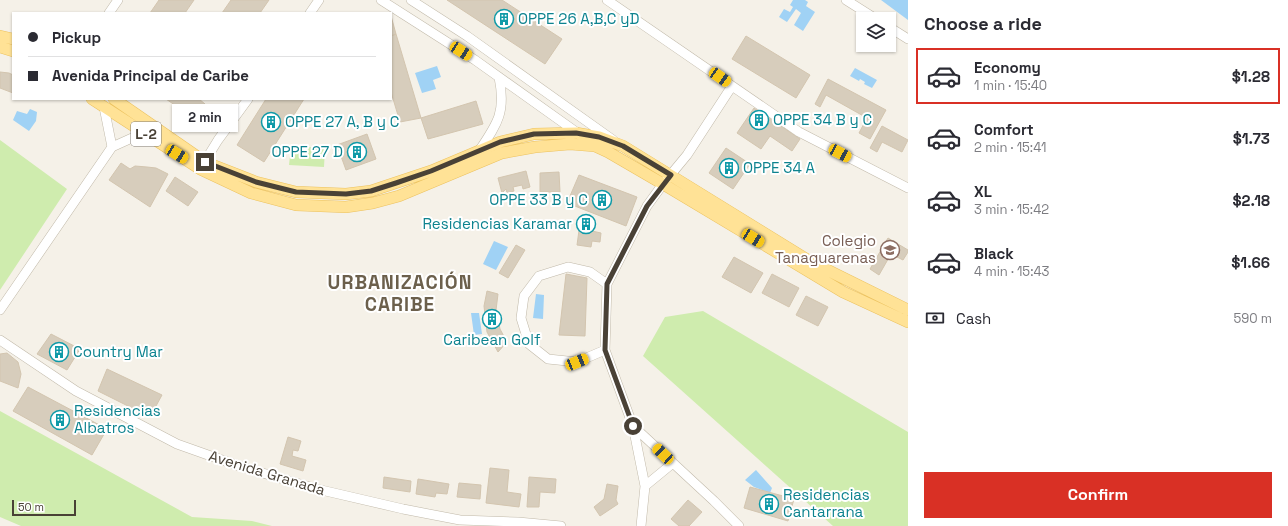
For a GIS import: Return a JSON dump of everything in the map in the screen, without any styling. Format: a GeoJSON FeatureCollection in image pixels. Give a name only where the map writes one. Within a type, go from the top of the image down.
{"type":"FeatureCollection","features":[{"type":"Feature","properties":{"kind":"main road"},"geometry":{"type":"LineString","coordinates":[[0,36],[12,39]]}},
{"type":"Feature","properties":{"kind":"main road"},"geometry":{"type":"LineString","coordinates":[[0,47],[12,51]]}},
{"type":"Feature","properties":{"kind":"main road","name":"L-2"},"geometry":{"type":"LineString","coordinates":[[94,100],[143,132],[251,193],[296,205],[346,207],[373,203],[399,196],[502,153],[535,147],[570,144],[595,146],[667,179],[811,262],[908,310]]}},
{"type":"Feature","properties":{"kind":"main road","name":"L-2"},"geometry":{"type":"LineString","coordinates":[[115,100],[203,166],[296,192],[346,194],[371,191],[431,171],[500,142],[534,134],[576,133],[599,137],[623,146],[667,179],[843,292],[908,322]]}},
{"type":"Feature","properties":{"kind":"street"},"geometry":{"type":"LineString","coordinates":[[110,12],[118,0]]}},
{"type":"Feature","properties":{"kind":"street"},"geometry":{"type":"LineString","coordinates":[[311,12],[319,0]]}},
{"type":"Feature","properties":{"kind":"street"},"geometry":{"type":"LineString","coordinates":[[382,0],[475,60],[595,146]]}},
{"type":"Feature","properties":{"kind":"street"},"geometry":{"type":"LineString","coordinates":[[411,0],[467,36],[623,146]]}},
{"type":"Feature","properties":{"kind":"street"},"geometry":{"type":"LineString","coordinates":[[607,0],[799,132],[908,188]]}},
{"type":"Feature","properties":{"kind":"street"},"geometry":{"type":"LineString","coordinates":[[846,0],[865,12]]}},
{"type":"Feature","properties":{"kind":"street"},"geometry":{"type":"LineString","coordinates":[[896,31],[908,39]]}},
{"type":"Feature","properties":{"kind":"street"},"geometry":{"type":"LineString","coordinates":[[479,151],[493,130],[501,111],[503,101],[499,77]]}},
{"type":"Feature","properties":{"kind":"street"},"geometry":{"type":"LineString","coordinates":[[641,526],[645,486],[633,426],[605,350],[607,284],[647,206],[687,155],[732,86]]}},
{"type":"Feature","properties":{"kind":"street"},"geometry":{"type":"LineString","coordinates":[[203,166],[218,140],[247,100]]}},
{"type":"Feature","properties":{"kind":"street"},"geometry":{"type":"LineString","coordinates":[[104,107],[112,147]]}},
{"type":"Feature","properties":{"kind":"street"},"geometry":{"type":"LineString","coordinates":[[0,310],[112,147],[143,132]]}},
{"type":"Feature","properties":{"kind":"street"},"geometry":{"type":"LineString","coordinates":[[605,350],[577,362],[548,358],[529,344],[521,318],[524,296],[539,276],[568,268],[590,272],[607,284]]}},
{"type":"Feature","properties":{"kind":"street","name":"Avenida Granada"},"geometry":{"type":"LineString","coordinates":[[0,340],[76,391],[177,444],[239,466],[317,489],[403,509],[460,520],[518,522],[561,526]]}},
{"type":"Feature","properties":{"kind":"street"},"geometry":{"type":"LineString","coordinates":[[633,426],[714,501],[738,526]]}},
{"type":"Feature","properties":{"kind":"street"},"geometry":{"type":"LineString","coordinates":[[645,486],[673,463]]}},
{"type":"Feature","properties":{"kind":"green space"},"geometry":{"type":"Polygon","coordinates":[[[0,140],[67,189],[0,290],[0,140]]]}},
{"type":"Feature","properties":{"kind":"green space"},"geometry":{"type":"Polygon","coordinates":[[[291,146],[325,148],[324,167],[289,165],[291,146]]]}},
{"type":"Feature","properties":{"kind":"green space"},"geometry":{"type":"Polygon","coordinates":[[[703,311],[908,432],[908,526],[833,526],[643,356],[665,317],[703,311]]]}},
{"type":"Feature","properties":{"kind":"green space"},"geometry":{"type":"Polygon","coordinates":[[[0,411],[192,517],[252,521],[272,526],[21,526],[0,517],[0,411]]]}},
{"type":"Feature","properties":{"kind":"water"},"geometry":{"type":"Polygon","coordinates":[[[793,0],[805,0],[808,2],[806,6],[815,12],[803,31],[794,25],[801,13],[796,9],[787,22],[779,17],[784,9],[790,12],[793,7],[790,5],[793,0]]]}},
{"type":"Feature","properties":{"kind":"water"},"geometry":{"type":"Polygon","coordinates":[[[881,0],[908,0],[908,20],[881,0]]]}},
{"type":"Feature","properties":{"kind":"water"},"geometry":{"type":"Polygon","coordinates":[[[437,66],[441,77],[433,80],[436,89],[422,93],[415,73],[437,66]]]}},
{"type":"Feature","properties":{"kind":"water"},"geometry":{"type":"Polygon","coordinates":[[[855,68],[877,80],[872,88],[864,84],[865,82],[860,79],[859,81],[850,76],[855,68]]]}},
{"type":"Feature","properties":{"kind":"water"},"geometry":{"type":"Polygon","coordinates":[[[30,109],[37,112],[36,121],[29,131],[13,120],[17,111],[27,114],[30,109]]]}},
{"type":"Feature","properties":{"kind":"water"},"geometry":{"type":"Polygon","coordinates":[[[494,241],[508,247],[496,270],[483,264],[494,241]]]}},
{"type":"Feature","properties":{"kind":"water"},"geometry":{"type":"Polygon","coordinates":[[[536,294],[544,295],[543,319],[533,318],[536,294]]]}},
{"type":"Feature","properties":{"kind":"water"},"geometry":{"type":"Polygon","coordinates":[[[471,313],[479,313],[482,334],[474,335],[471,313]]]}},
{"type":"Feature","properties":{"kind":"water"},"geometry":{"type":"Polygon","coordinates":[[[756,470],[772,488],[770,493],[754,487],[745,480],[756,470]]]}},
{"type":"Feature","properties":{"kind":"building"},"geometry":{"type":"Polygon","coordinates":[[[159,0],[194,0],[186,12],[151,12],[159,0]]]}},
{"type":"Feature","properties":{"kind":"building"},"geometry":{"type":"Polygon","coordinates":[[[231,0],[269,0],[261,12],[223,12],[231,0]]]}},
{"type":"Feature","properties":{"kind":"building","name":"OPPE 26 A,B,C yD"},"geometry":{"type":"Polygon","coordinates":[[[447,0],[502,0],[562,39],[545,64],[447,0]]]}},
{"type":"Feature","properties":{"kind":"building"},"geometry":{"type":"Polygon","coordinates":[[[392,20],[396,34],[392,36],[392,20]]]}},
{"type":"Feature","properties":{"kind":"building"},"geometry":{"type":"Polygon","coordinates":[[[396,34],[421,118],[400,122],[392,95],[392,36],[396,34]]]}},
{"type":"Feature","properties":{"kind":"building"},"geometry":{"type":"Polygon","coordinates":[[[746,36],[810,75],[796,98],[732,59],[746,36]]]}},
{"type":"Feature","properties":{"kind":"building"},"geometry":{"type":"Polygon","coordinates":[[[0,72],[12,74],[12,93],[0,88],[0,72]]]}},
{"type":"Feature","properties":{"kind":"building"},"geometry":{"type":"Polygon","coordinates":[[[828,79],[886,110],[870,139],[859,133],[867,118],[826,95],[820,107],[815,104],[828,79]]]}},
{"type":"Feature","properties":{"kind":"building"},"geometry":{"type":"Polygon","coordinates":[[[167,100],[200,100],[205,104],[195,119],[167,100]]]}},
{"type":"Feature","properties":{"kind":"building","name":"OPPE 27 A, B y C"},"geometry":{"type":"Polygon","coordinates":[[[265,100],[303,100],[264,162],[237,145],[265,100]]]}},
{"type":"Feature","properties":{"kind":"building"},"geometry":{"type":"Polygon","coordinates":[[[476,101],[483,124],[428,139],[421,118],[476,101]]]}},
{"type":"Feature","properties":{"kind":"building","name":"OPPE 34 B y C"},"geometry":{"type":"Polygon","coordinates":[[[754,108],[800,139],[792,151],[770,136],[761,149],[737,133],[754,108]]]}},
{"type":"Feature","properties":{"kind":"building"},"geometry":{"type":"Polygon","coordinates":[[[882,126],[908,140],[902,152],[882,142],[877,152],[870,148],[882,126]]]}},
{"type":"Feature","properties":{"kind":"building","name":"OPPE 27 D"},"geometry":{"type":"Polygon","coordinates":[[[367,134],[376,159],[346,170],[337,145],[367,134]]]}},
{"type":"Feature","properties":{"kind":"building","name":"OPPE 34 A"},"geometry":{"type":"Polygon","coordinates":[[[726,148],[750,164],[733,189],[709,173],[726,148]]]}},
{"type":"Feature","properties":{"kind":"building"},"geometry":{"type":"Polygon","coordinates":[[[121,163],[130,169],[135,166],[156,168],[168,174],[150,207],[109,180],[121,163]]]}},
{"type":"Feature","properties":{"kind":"building"},"geometry":{"type":"Polygon","coordinates":[[[526,171],[530,187],[523,189],[522,185],[513,187],[514,191],[507,193],[506,189],[502,193],[498,178],[526,171]]]}},
{"type":"Feature","properties":{"kind":"building"},"geometry":{"type":"Polygon","coordinates":[[[559,172],[560,192],[540,192],[540,173],[559,172]]]}},
{"type":"Feature","properties":{"kind":"building","name":"OPPE 33 B y C"},"geometry":{"type":"Polygon","coordinates":[[[579,175],[637,197],[626,226],[567,203],[579,175]]]}},
{"type":"Feature","properties":{"kind":"building"},"geometry":{"type":"Polygon","coordinates":[[[175,177],[198,192],[188,206],[166,191],[175,177]]]}},
{"type":"Feature","properties":{"kind":"building","name":"Residencias Karamar"},"geometry":{"type":"Polygon","coordinates":[[[581,216],[594,218],[592,231],[601,233],[600,242],[592,241],[591,247],[577,245],[581,216]]]}},
{"type":"Feature","properties":{"kind":"building"},"geometry":{"type":"Polygon","coordinates":[[[888,238],[908,250],[908,252],[903,260],[891,254],[879,275],[870,269],[888,238]]]}},
{"type":"Feature","properties":{"kind":"building"},"geometry":{"type":"Polygon","coordinates":[[[516,245],[525,250],[508,278],[499,273],[516,245]]]}},
{"type":"Feature","properties":{"kind":"building"},"geometry":{"type":"Polygon","coordinates":[[[734,257],[763,273],[751,293],[722,277],[734,257]]]}},
{"type":"Feature","properties":{"kind":"building"},"geometry":{"type":"Polygon","coordinates":[[[566,274],[587,278],[585,336],[559,335],[566,274]]]}},
{"type":"Feature","properties":{"kind":"building"},"geometry":{"type":"Polygon","coordinates":[[[772,274],[799,288],[789,307],[762,293],[772,274]]]}},
{"type":"Feature","properties":{"kind":"building","name":"Caribean Golf"},"geometry":{"type":"Polygon","coordinates":[[[487,291],[498,294],[496,310],[500,329],[507,342],[498,352],[487,332],[484,306],[487,291]]]}},
{"type":"Feature","properties":{"kind":"building"},"geometry":{"type":"Polygon","coordinates":[[[806,296],[828,307],[818,326],[796,315],[806,296]]]}},
{"type":"Feature","properties":{"kind":"building","name":"Country Mar"},"geometry":{"type":"Polygon","coordinates":[[[51,334],[80,349],[67,370],[37,354],[51,334]]]}},
{"type":"Feature","properties":{"kind":"building"},"geometry":{"type":"Polygon","coordinates":[[[7,353],[18,362],[21,374],[18,388],[0,381],[0,354],[7,353]]]}},
{"type":"Feature","properties":{"kind":"building"},"geometry":{"type":"Polygon","coordinates":[[[107,369],[162,395],[150,417],[98,391],[107,369]]]}},
{"type":"Feature","properties":{"kind":"building","name":"Residencias Albatros"},"geometry":{"type":"Polygon","coordinates":[[[28,387],[107,429],[92,455],[13,411],[28,387]]]}},
{"type":"Feature","properties":{"kind":"building"},"geometry":{"type":"Polygon","coordinates":[[[288,437],[301,441],[298,451],[293,450],[292,456],[306,460],[303,471],[280,464],[288,437]]]}},
{"type":"Feature","properties":{"kind":"building"},"geometry":{"type":"Polygon","coordinates":[[[490,468],[509,470],[507,492],[521,494],[519,507],[486,503],[490,468]]]}},
{"type":"Feature","properties":{"kind":"building"},"geometry":{"type":"Polygon","coordinates":[[[384,477],[411,481],[410,492],[383,488],[384,477]]]}},
{"type":"Feature","properties":{"kind":"building"},"geometry":{"type":"Polygon","coordinates":[[[529,477],[556,479],[555,493],[540,492],[539,507],[527,507],[529,477]]]}},
{"type":"Feature","properties":{"kind":"building"},"geometry":{"type":"Polygon","coordinates":[[[418,479],[449,484],[447,494],[436,493],[435,497],[416,494],[418,479]]]}},
{"type":"Feature","properties":{"kind":"building"},"geometry":{"type":"Polygon","coordinates":[[[459,483],[481,485],[480,499],[457,497],[459,483]]]}},
{"type":"Feature","properties":{"kind":"building"},"geometry":{"type":"Polygon","coordinates":[[[607,484],[618,486],[616,500],[618,504],[600,516],[594,507],[604,499],[607,484]]]}},
{"type":"Feature","properties":{"kind":"building","name":"Residencias Cantarrana"},"geometry":{"type":"Polygon","coordinates":[[[750,487],[794,499],[788,521],[744,508],[750,487]]]}},
{"type":"Feature","properties":{"kind":"building"},"geometry":{"type":"Polygon","coordinates":[[[688,500],[702,512],[689,526],[679,526],[671,519],[688,500]]]}},
{"type":"Feature","properties":{"kind":"place","name":"OPPE 26 A,B,C yD"},"geometry":{"type":"Point","coordinates":[504,19]}},
{"type":"Feature","properties":{"kind":"place","name":"OPPE 34 B y C"},"geometry":{"type":"Point","coordinates":[759,120]}},
{"type":"Feature","properties":{"kind":"place","name":"OPPE 27 A, B y C"},"geometry":{"type":"Point","coordinates":[271,122]}},
{"type":"Feature","properties":{"kind":"place","name":"OPPE 27 D"},"geometry":{"type":"Point","coordinates":[357,152]}},
{"type":"Feature","properties":{"kind":"place","name":"OPPE 34 A"},"geometry":{"type":"Point","coordinates":[729,168]}},
{"type":"Feature","properties":{"kind":"place","name":"OPPE 33 B y C"},"geometry":{"type":"Point","coordinates":[602,200]}},
{"type":"Feature","properties":{"kind":"place","name":"Residencias Karamar"},"geometry":{"type":"Point","coordinates":[586,224]}},
{"type":"Feature","properties":{"kind":"place","name":"Colegio Tanaguarenas"},"geometry":{"type":"Point","coordinates":[890,250]}},
{"type":"Feature","properties":{"kind":"place","name":"Caribean Golf"},"geometry":{"type":"Point","coordinates":[492,319]}},
{"type":"Feature","properties":{"kind":"place","name":"Country Mar"},"geometry":{"type":"Point","coordinates":[59,352]}},
{"type":"Feature","properties":{"kind":"place","name":"Residencias Albatros"},"geometry":{"type":"Point","coordinates":[60,420]}},
{"type":"Feature","properties":{"kind":"place","name":"Residencias Cantarrana"},"geometry":{"type":"Point","coordinates":[769,504]}},
{"type":"Feature","properties":{"kind":"district","name":"URBANIZACIÓN CARIBE"},"geometry":{"type":"Point","coordinates":[400,293]}},
{"type":"Feature","properties":{"kind":"route"},"geometry":{"type":"LineString","coordinates":[[205,162],[256,182],[296,192],[346,194],[371,191],[396,183],[431,171],[500,142],[534,134],[576,133],[599,137],[623,146],[671,175],[647,206],[607,284],[605,350],[633,426]]}}]}
